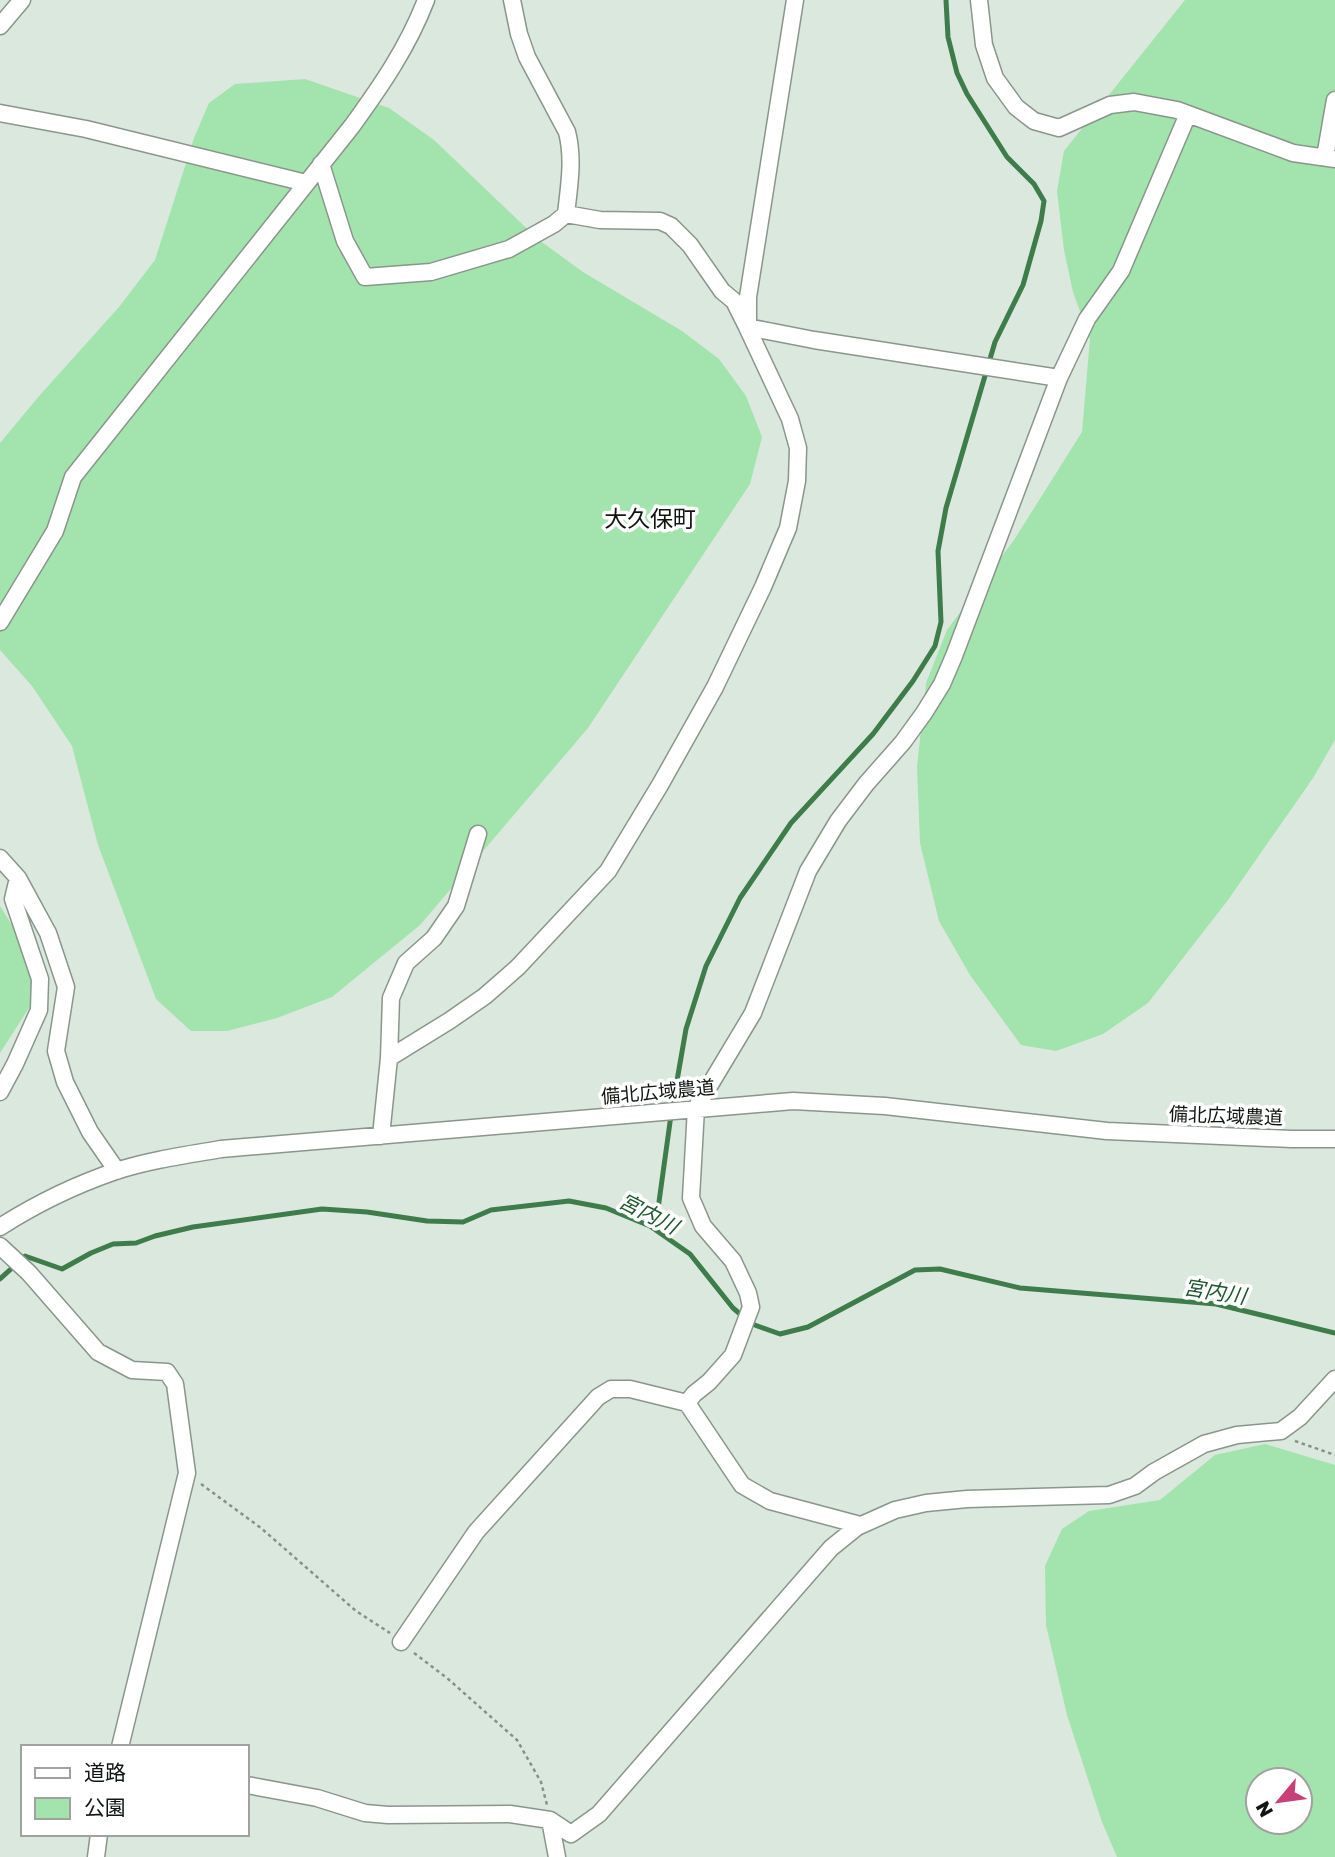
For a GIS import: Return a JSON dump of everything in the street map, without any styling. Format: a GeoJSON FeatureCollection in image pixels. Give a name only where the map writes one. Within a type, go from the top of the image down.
{"type":"FeatureCollection","features":[{"type":"Feature","properties":{"kind":"street"},"geometry":{"type":"LineString","coordinates":[[0,26],[22,0]]}},
{"type":"Feature","properties":{"kind":"street"},"geometry":{"type":"LineString","coordinates":[[0,622],[55,531],[73,477],[384,83],[415,29],[426,0]]}},
{"type":"Feature","properties":{"kind":"street"},"geometry":{"type":"LineString","coordinates":[[321,164],[345,242],[365,277],[431,272],[509,249],[554,224],[566,214],[571,177],[567,132],[527,57],[512,0]]}},
{"type":"Feature","properties":{"kind":"street"},"geometry":{"type":"LineString","coordinates":[[747,327],[748,297],[795,0]]}},
{"type":"Feature","properties":{"kind":"street"},"geometry":{"type":"LineString","coordinates":[[979,0],[984,45],[995,78],[1016,107],[1034,121],[1059,128],[1110,105],[1134,102],[1177,110],[1293,153],[1330,158],[1335,100]]}},
{"type":"Feature","properties":{"kind":"street"},"geometry":{"type":"LineString","coordinates":[[0,113],[86,129],[306,183]]}},
{"type":"Feature","properties":{"kind":"street"},"geometry":{"type":"LineString","coordinates":[[687,1403],[733,1355],[751,1307],[748,1293],[733,1261],[703,1226],[691,1198],[696,1108],[753,1013],[808,871],[838,821],[866,783],[903,742],[942,684],[1059,378],[1087,319],[1121,271],[1188,114]]}},
{"type":"Feature","properties":{"kind":"street"},"geometry":{"type":"LineString","coordinates":[[389,1058],[485,996],[518,967],[608,870],[660,785],[727,662],[788,528],[797,481],[798,448],[790,419],[733,302],[722,291],[690,244],[671,226],[660,221],[600,220],[566,214]]}},
{"type":"Feature","properties":{"kind":"street"},"geometry":{"type":"LineString","coordinates":[[747,327],[1059,378]]}},
{"type":"Feature","properties":{"kind":"street"},"geometry":{"type":"LineString","coordinates":[[381,1136],[389,1058],[391,998],[406,963],[434,938],[456,906],[478,834]]}},
{"type":"Feature","properties":{"kind":"street"},"geometry":{"type":"LineString","coordinates":[[0,858],[18,877],[48,933],[66,987],[56,1051],[65,1082],[90,1132],[117,1171]]}},
{"type":"Feature","properties":{"kind":"street"},"geometry":{"type":"LineString","coordinates":[[0,1092],[39,1010],[40,979],[13,899],[18,877]]}},
{"type":"Feature","properties":{"kind":"street","name":"備北広域農道"},"geometry":{"type":"LineString","coordinates":[[0,1227],[32,1207],[117,1171],[169,1157],[221,1149],[793,1101],[885,1106],[1107,1131],[1335,1139]]}},
{"type":"Feature","properties":{"kind":"street"},"geometry":{"type":"LineString","coordinates":[[0,1246],[29,1273],[98,1353],[132,1370],[167,1372],[175,1384],[187,1473],[120,1745]]}},
{"type":"Feature","properties":{"kind":"street"},"geometry":{"type":"LineString","coordinates":[[248,1785],[317,1798],[365,1813],[510,1814],[550,1820],[571,1834],[599,1814],[831,1548],[860,1525],[895,1510],[926,1503],[967,1499],[1109,1495],[1135,1486],[1204,1444],[1237,1435],[1282,1431],[1300,1417],[1335,1378]]}},
{"type":"Feature","properties":{"kind":"street"},"geometry":{"type":"LineString","coordinates":[[401,1642],[476,1532],[598,1397],[611,1389],[630,1389],[687,1403],[743,1485],[770,1501],[860,1525]]}},
{"type":"Feature","properties":{"kind":"street"},"geometry":{"type":"LineString","coordinates":[[550,1820],[557,1857]]}},
{"type":"Feature","properties":{"kind":"street"},"geometry":{"type":"LineString","coordinates":[[96,1857],[99,1836]]}},
{"type":"Feature","properties":{"kind":"path"},"geometry":{"type":"LineString","coordinates":[[1282,1431],[1296,1442],[1335,1455]]}},
{"type":"Feature","properties":{"kind":"path"},"geometry":{"type":"LineString","coordinates":[[187,1473],[261,1528],[356,1611],[382,1627],[447,1678],[517,1740],[541,1782],[550,1820]]}},
{"type":"Feature","properties":{"kind":"green space"},"geometry":{"type":"Polygon","coordinates":[[[1185,0],[1335,0],[1335,740],[1313,778],[1228,900],[1148,1003],[1103,1034],[1056,1051],[1021,1045],[970,975],[939,921],[920,843],[917,767],[926,683],[947,630],[1014,540],[1082,432],[1090,339],[1073,292],[1064,250],[1057,191],[1064,151],[1185,0]]]}},
{"type":"Feature","properties":{"kind":"green space"},"geometry":{"type":"Polygon","coordinates":[[[305,79],[389,108],[434,140],[539,240],[583,272],[682,331],[719,359],[746,396],[762,437],[750,484],[588,728],[420,925],[332,997],[277,1018],[227,1031],[191,1031],[156,999],[98,845],[72,746],[32,686],[0,650],[0,443],[119,307],[155,260],[194,138],[209,103],[235,84],[305,79]]]}},
{"type":"Feature","properties":{"kind":"green space"},"geometry":{"type":"Polygon","coordinates":[[[0,906],[18,935],[36,997],[0,1053],[0,906]]]}},
{"type":"Feature","properties":{"kind":"green space"},"geometry":{"type":"Polygon","coordinates":[[[1265,1444],[1335,1465],[1335,1857],[1117,1857],[1102,1822],[1067,1715],[1046,1625],[1045,1566],[1062,1529],[1089,1511],[1160,1500],[1215,1455],[1265,1444]]]}},
{"type":"Feature","properties":{"kind":"waterway"},"geometry":{"type":"LineString","coordinates":[[650,1226],[658,1209],[686,1029],[706,966],[740,898],[791,823],[873,734],[913,681],[935,646],[941,622],[938,551],[946,508],[995,342],[1023,285],[1041,221],[1044,201],[1034,184],[1007,157],[967,94],[957,73],[948,37],[946,0]]}},
{"type":"Feature","properties":{"kind":"waterway","name":"宮内川"},"geometry":{"type":"LineString","coordinates":[[0,1279],[25,1256],[62,1269],[113,1244],[136,1243],[193,1227],[322,1209],[367,1212],[427,1221],[463,1222],[491,1210],[569,1201],[606,1208],[650,1226],[690,1254],[733,1308],[752,1324],[780,1334],[808,1327],[915,1270],[940,1269],[1020,1288],[1216,1304],[1335,1333]]}},
{"type":"Feature","properties":{"kind":"district","name":"大久保町"},"geometry":{"type":"Point","coordinates":[650,518]}}]}
